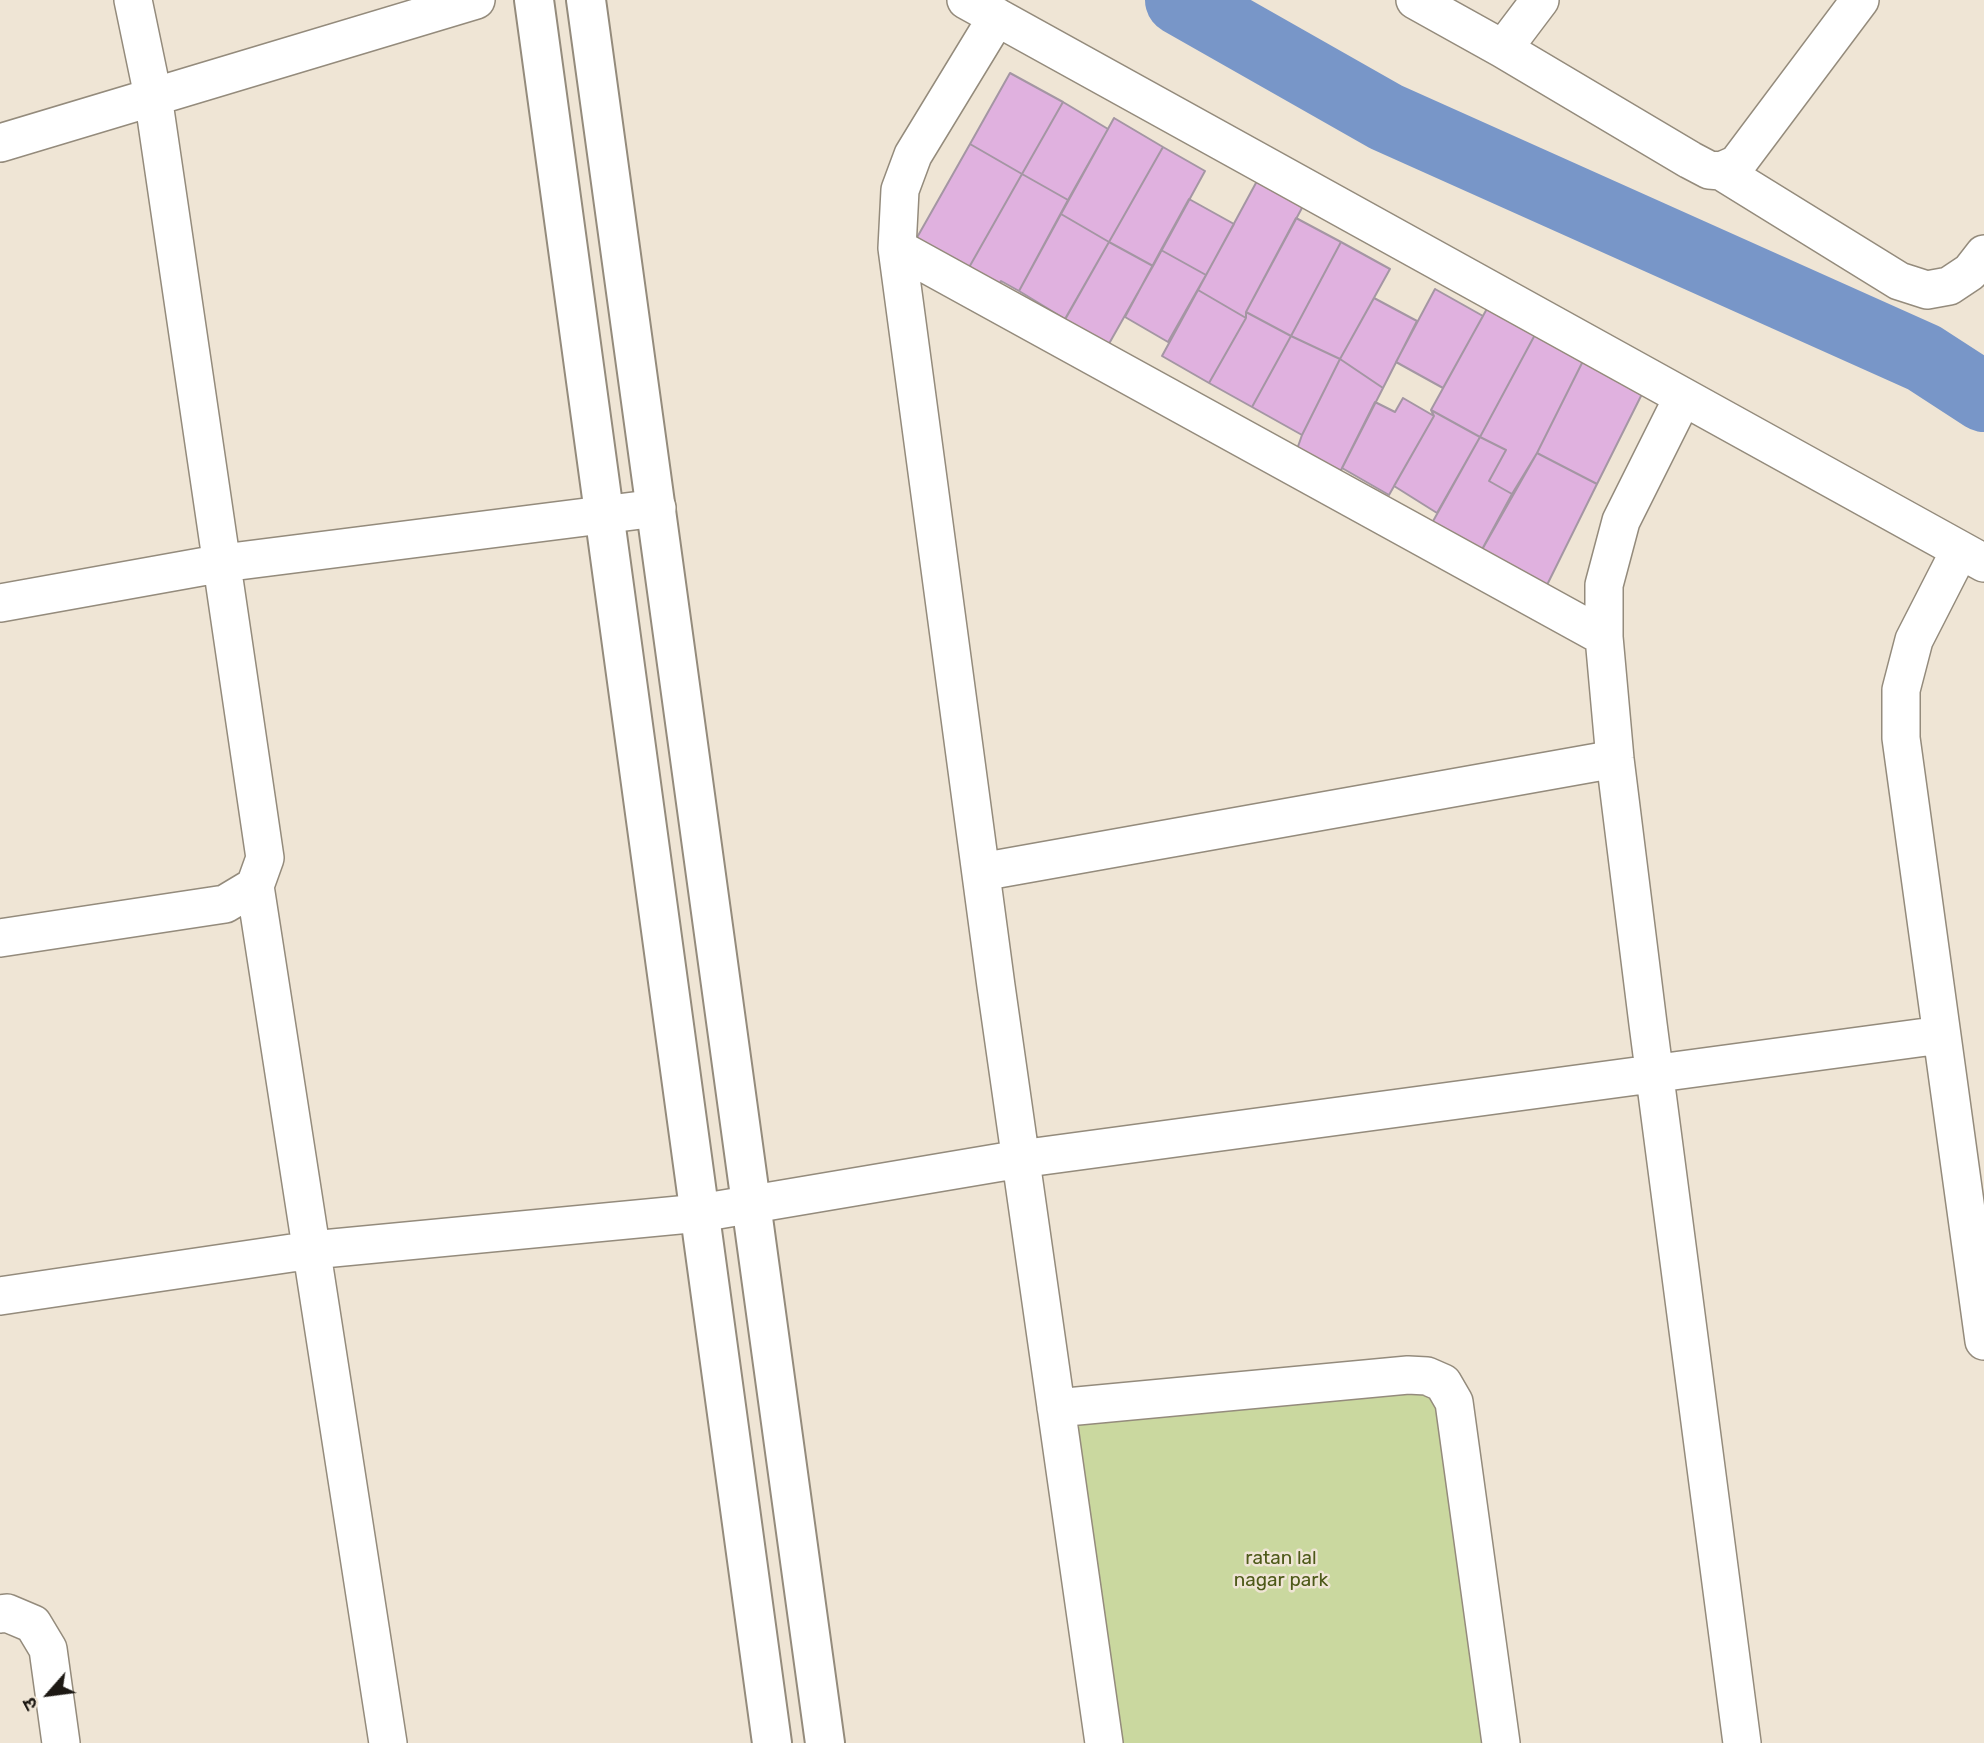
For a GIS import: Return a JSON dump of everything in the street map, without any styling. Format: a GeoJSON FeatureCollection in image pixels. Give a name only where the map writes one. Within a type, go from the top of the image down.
{"type":"FeatureCollection","features":[{"type":"Feature","properties":{"kind":"street"},"geometry":{"type":"LineString","coordinates":[[133,0],[153,96],[265,858],[254,886],[388,1743]]}},
{"type":"Feature","properties":{"kind":"street"},"geometry":{"type":"LineString","coordinates":[[0,143],[476,0]]}},
{"type":"Feature","properties":{"kind":"street"},"geometry":{"type":"LineString","coordinates":[[534,0],[772,1743]]}},
{"type":"Feature","properties":{"kind":"street"},"geometry":{"type":"LineString","coordinates":[[586,0],[825,1743]]}},
{"type":"Feature","properties":{"kind":"street"},"geometry":{"type":"LineString","coordinates":[[1415,0],[1690,160],[1709,170],[1721,171],[1899,281],[1927,290],[1949,286],[1970,272],[1984,254]]}},
{"type":"Feature","properties":{"kind":"street"},"geometry":{"type":"LineString","coordinates":[[1503,49],[1540,0]]}},
{"type":"Feature","properties":{"kind":"street"},"geometry":{"type":"LineString","coordinates":[[1721,171],[1737,164],[1860,0]]}},
{"type":"Feature","properties":{"kind":"street"},"geometry":{"type":"LineString","coordinates":[[1104,1743],[1020,1159],[897,248],[900,190],[913,155],[982,9],[1972,557],[1914,640],[1901,690],[1901,738],[1984,1341]]}},
{"type":"Feature","properties":{"kind":"street"},"geometry":{"type":"LineString","coordinates":[[897,248],[1604,637]]}},
{"type":"Feature","properties":{"kind":"street"},"geometry":{"type":"LineString","coordinates":[[1683,397],[1621,520],[1604,585],[1604,637],[1615,759],[1654,1074],[1742,1743]]}},
{"type":"Feature","properties":{"kind":"street"},"geometry":{"type":"LineString","coordinates":[[0,603],[223,563],[657,508]]}},
{"type":"Feature","properties":{"kind":"street"},"geometry":{"type":"LineString","coordinates":[[981,872],[1615,759]]}},
{"type":"Feature","properties":{"kind":"street"},"geometry":{"type":"LineString","coordinates":[[0,938],[225,904],[254,886]]}},
{"type":"Feature","properties":{"kind":"street"},"geometry":{"type":"LineString","coordinates":[[0,1296],[312,1251],[700,1213],[1020,1159],[1941,1035]]}},
{"type":"Feature","properties":{"kind":"street"},"geometry":{"type":"LineString","coordinates":[[1056,1408],[1408,1375],[1427,1376],[1443,1382],[1454,1402],[1501,1743]]}},
{"type":"Feature","properties":{"kind":"street"},"geometry":{"type":"LineString","coordinates":[[0,1614],[7,1613],[33,1624],[48,1649],[61,1743]]}},
{"type":"Feature","properties":{"kind":"green space","name":"ratan lal nagar park"},"geometry":{"type":"Polygon","coordinates":[[[1437,1383],[1491,1743],[1104,1743],[1057,1415],[1437,1383]]]}},
{"type":"Feature","properties":{"kind":"building"},"geometry":{"type":"Polygon","coordinates":[[[1010,73],[1063,102],[1022,174],[970,144],[1010,73]]]}},
{"type":"Feature","properties":{"kind":"building"},"geometry":{"type":"Polygon","coordinates":[[[1063,102],[1108,129],[1068,200],[1022,174],[1063,102]]]}},
{"type":"Feature","properties":{"kind":"building"},"geometry":{"type":"Polygon","coordinates":[[[1114,118],[1163,147],[1109,242],[1061,214],[1114,118]]]}},
{"type":"Feature","properties":{"kind":"building"},"geometry":{"type":"Polygon","coordinates":[[[970,144],[1022,174],[967,271],[915,241],[970,144]]]}},
{"type":"Feature","properties":{"kind":"building"},"geometry":{"type":"Polygon","coordinates":[[[1163,147],[1205,171],[1153,266],[1109,242],[1163,147]]]}},
{"type":"Feature","properties":{"kind":"building"},"geometry":{"type":"Polygon","coordinates":[[[1022,174],[1068,200],[1019,291],[1001,281],[997,290],[967,271],[1022,174]]]}},
{"type":"Feature","properties":{"kind":"building"},"geometry":{"type":"Polygon","coordinates":[[[1257,181],[1303,206],[1246,312],[1246,318],[1198,290],[1257,181]]]}},
{"type":"Feature","properties":{"kind":"building"},"geometry":{"type":"Polygon","coordinates":[[[1189,199],[1234,224],[1206,275],[1161,250],[1189,199]]]}},
{"type":"Feature","properties":{"kind":"building"},"geometry":{"type":"Polygon","coordinates":[[[1061,214],[1109,242],[1065,319],[1019,291],[1061,214]]]}},
{"type":"Feature","properties":{"kind":"building"},"geometry":{"type":"Polygon","coordinates":[[[1296,218],[1341,242],[1291,336],[1246,312],[1296,218]]]}},
{"type":"Feature","properties":{"kind":"building"},"geometry":{"type":"Polygon","coordinates":[[[1109,242],[1153,266],[1106,349],[1058,332],[1109,242]]]}},
{"type":"Feature","properties":{"kind":"building"},"geometry":{"type":"Polygon","coordinates":[[[1341,242],[1390,269],[1340,359],[1291,336],[1341,242]]]}},
{"type":"Feature","properties":{"kind":"building"},"geometry":{"type":"Polygon","coordinates":[[[1161,250],[1206,275],[1168,342],[1125,317],[1161,250]]]}},
{"type":"Feature","properties":{"kind":"building"},"geometry":{"type":"Polygon","coordinates":[[[1435,289],[1483,316],[1443,388],[1396,362],[1435,289]]]}},
{"type":"Feature","properties":{"kind":"building"},"geometry":{"type":"Polygon","coordinates":[[[1198,290],[1246,318],[1209,383],[1162,356],[1198,290]]]}},
{"type":"Feature","properties":{"kind":"building"},"geometry":{"type":"Polygon","coordinates":[[[1374,298],[1417,321],[1383,388],[1340,359],[1374,298]]]}},
{"type":"Feature","properties":{"kind":"building"},"geometry":{"type":"Polygon","coordinates":[[[1489,305],[1537,331],[1480,437],[1431,410],[1489,305]]]}},
{"type":"Feature","properties":{"kind":"building"},"geometry":{"type":"Polygon","coordinates":[[[1246,312],[1291,336],[1252,407],[1209,383],[1246,318],[1246,312]]]}},
{"type":"Feature","properties":{"kind":"building"},"geometry":{"type":"Polygon","coordinates":[[[1537,331],[1585,357],[1537,453],[1512,494],[1489,481],[1506,450],[1480,437],[1537,331]]]}},
{"type":"Feature","properties":{"kind":"building"},"geometry":{"type":"Polygon","coordinates":[[[1291,336],[1340,359],[1302,435],[1252,407],[1291,336]]]}},
{"type":"Feature","properties":{"kind":"building"},"geometry":{"type":"Polygon","coordinates":[[[1585,357],[1645,388],[1597,484],[1537,453],[1585,357]]]}},
{"type":"Feature","properties":{"kind":"building"},"geometry":{"type":"Polygon","coordinates":[[[1340,359],[1383,388],[1338,476],[1295,455],[1302,435],[1340,359]]]}},
{"type":"Feature","properties":{"kind":"building"},"geometry":{"type":"Polygon","coordinates":[[[1403,398],[1434,416],[1389,495],[1342,468],[1375,402],[1395,412],[1403,398]]]}},
{"type":"Feature","properties":{"kind":"building"},"geometry":{"type":"Polygon","coordinates":[[[1431,410],[1480,437],[1437,513],[1394,486],[1434,416],[1431,410]]]}},
{"type":"Feature","properties":{"kind":"building"},"geometry":{"type":"Polygon","coordinates":[[[1480,437],[1506,450],[1489,481],[1512,494],[1479,555],[1432,523],[1480,437]]]}},
{"type":"Feature","properties":{"kind":"building"},"geometry":{"type":"Polygon","coordinates":[[[1537,453],[1597,484],[1545,589],[1479,555],[1537,453]]]}},
{"type":"Feature","properties":{"kind":"waterway"},"geometry":{"type":"LineString","coordinates":[[1180,0],[1386,117],[1924,358],[1984,397]]}}]}
